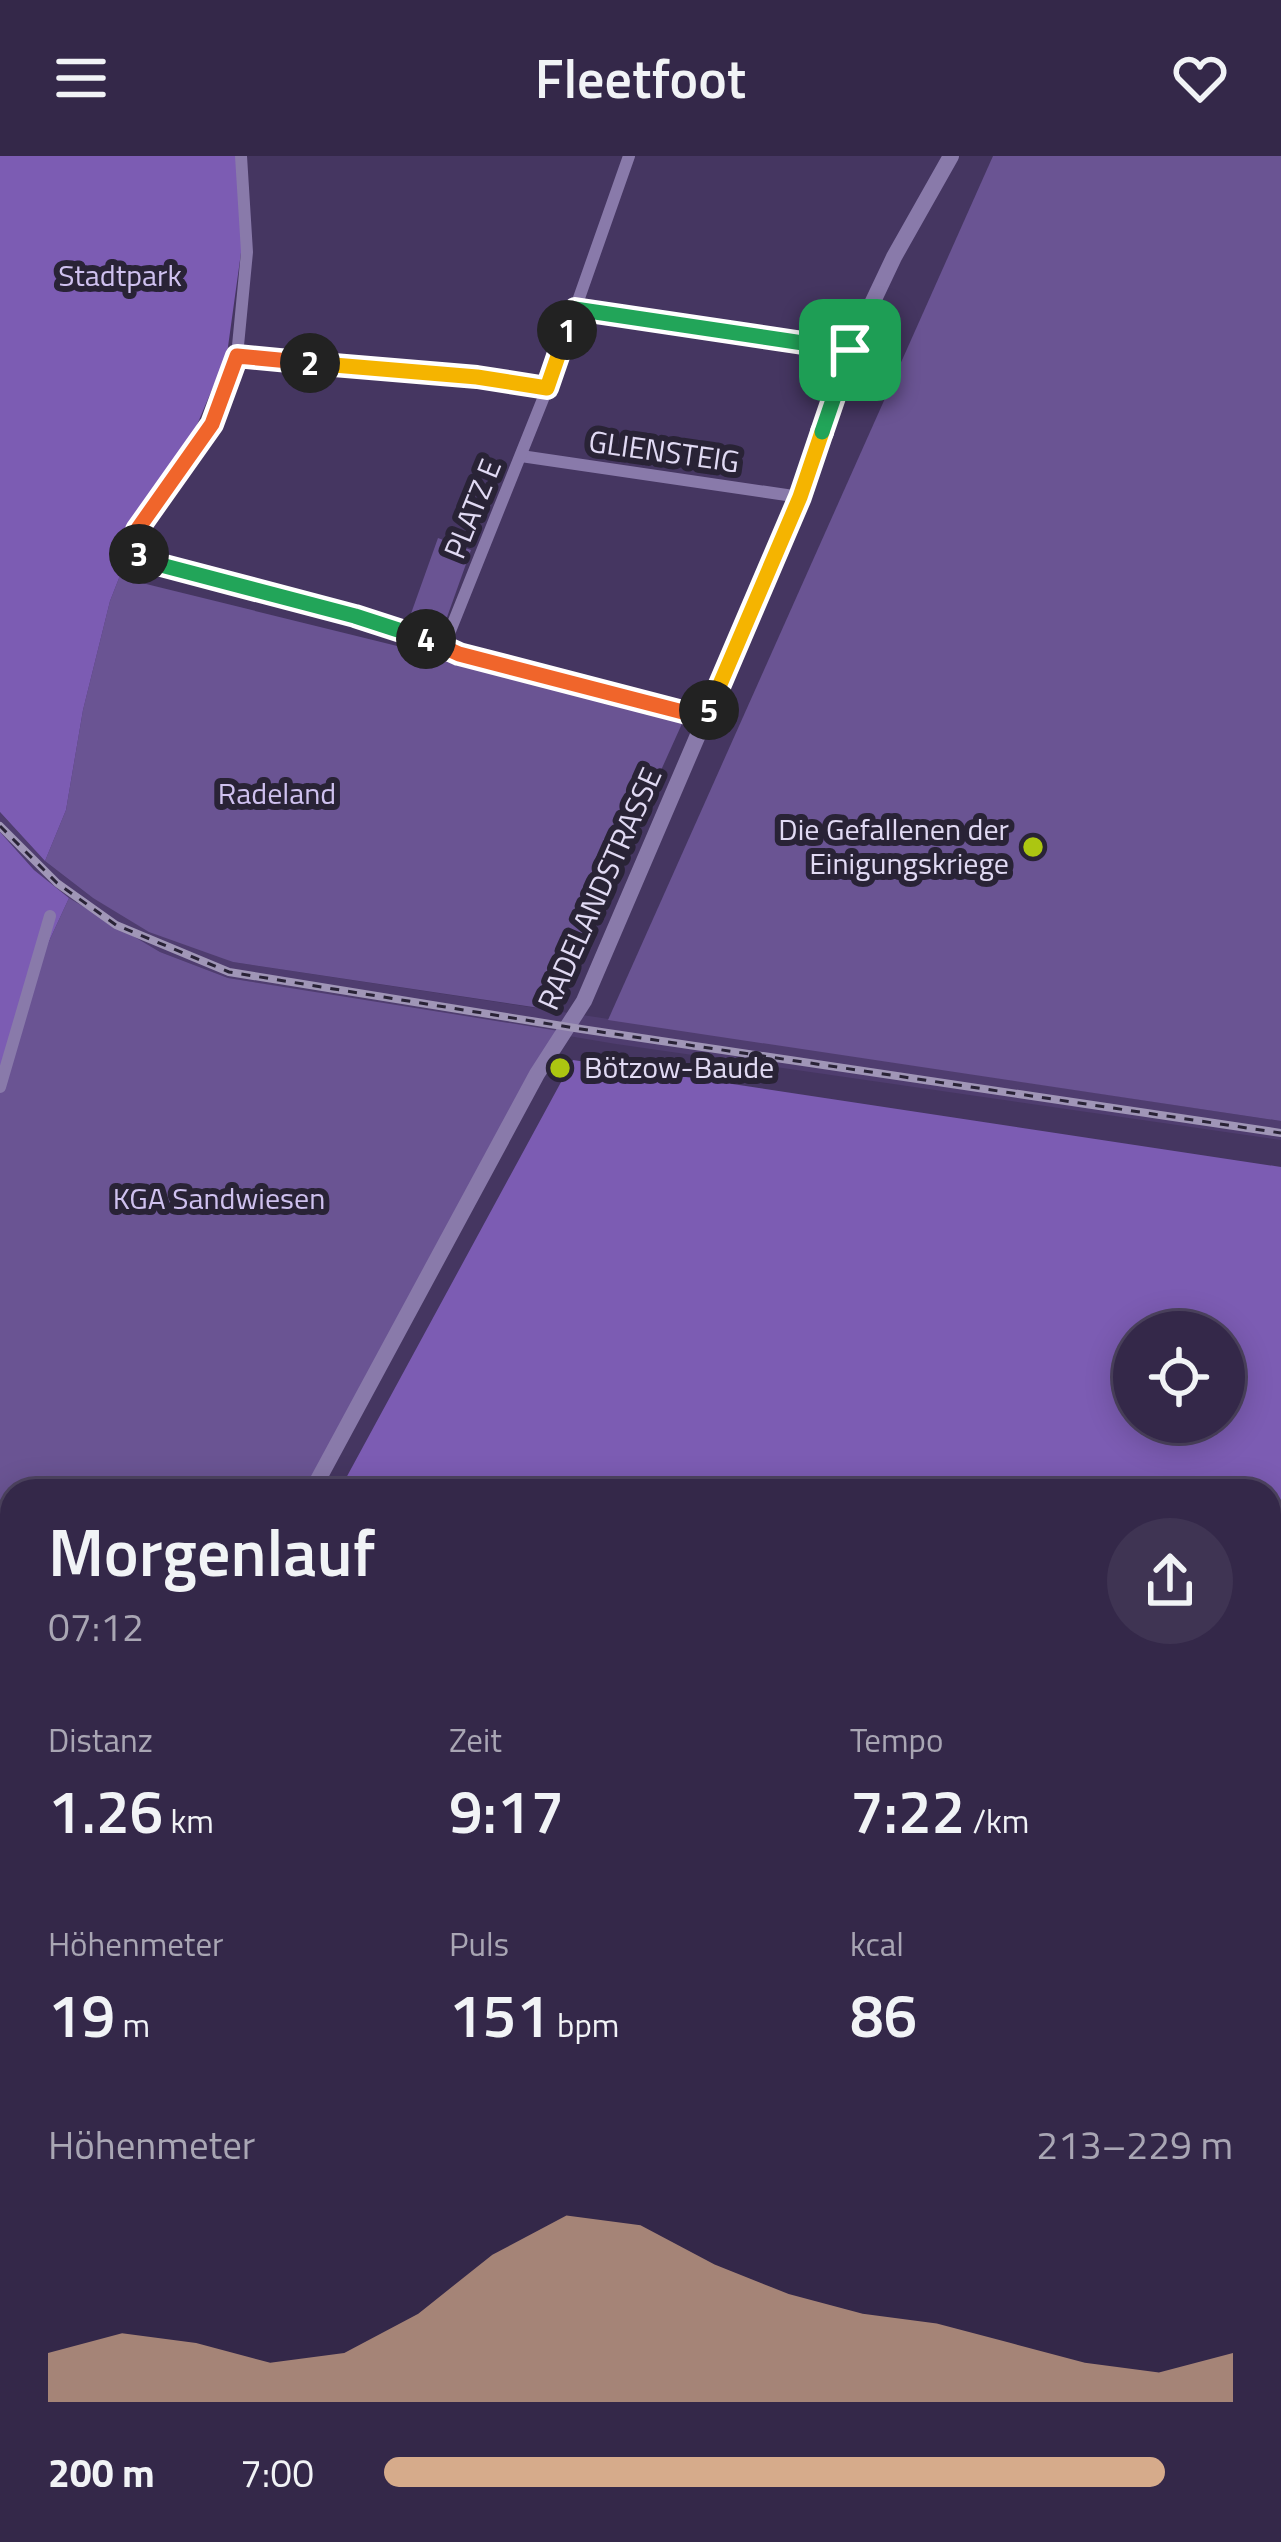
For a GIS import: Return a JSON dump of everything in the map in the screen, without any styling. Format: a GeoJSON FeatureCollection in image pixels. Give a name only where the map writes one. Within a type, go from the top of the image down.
{"type":"FeatureCollection","features":[{"type":"Feature","properties":{"kind":"street"},"geometry":{"type":"LineString","coordinates":[[241,156],[247,252],[237,356],[212,424],[135,537],[142,560],[355,616],[459,654],[706,718]]}},
{"type":"Feature","properties":{"kind":"street","name":"PLATZ E"},"geometry":{"type":"LineString","coordinates":[[444,646],[547,388],[629,156]]}},
{"type":"Feature","properties":{"kind":"street","name":"RADELANDSTRASSE"},"geometry":{"type":"LineString","coordinates":[[319,1479],[538,1074],[584,1000],[800,497],[850,350],[894,257],[951,156]]}},
{"type":"Feature","properties":{"kind":"street"},"geometry":{"type":"LineString","coordinates":[[575,309],[850,350]]}},
{"type":"Feature","properties":{"kind":"street"},"geometry":{"type":"LineString","coordinates":[[237,356],[477,377],[547,388]]}},
{"type":"Feature","properties":{"kind":"street","name":"GLIENSTEIG"},"geometry":{"type":"LineString","coordinates":[[520,456],[800,497]]}},
{"type":"Feature","properties":{"kind":"street"},"geometry":{"type":"LineString","coordinates":[[0,1087],[50,916]]}},
{"type":"Feature","properties":{"kind":"shaded area"},"geometry":{"type":"Polygon","coordinates":[[[0,812],[45,861],[93,898],[233,962],[1281,1121],[1281,1140],[616,1044],[228,978],[160,952],[69,898],[34,870],[0,832],[0,812]]]}},
{"type":"Feature","properties":{"kind":"green space","name":"Stadtpark"},"geometry":{"type":"Polygon","coordinates":[[[0,156],[236,156],[244,231],[227,354],[194,432],[123,547],[121,573],[83,710],[66,810],[45,861],[0,812],[0,156]]]}},
{"type":"Feature","properties":{"kind":"green space"},"geometry":{"type":"Polygon","coordinates":[[[993,156],[1281,156],[1281,1121],[608,1020],[993,156]]]}},
{"type":"Feature","properties":{"kind":"green space"},"geometry":{"type":"Polygon","coordinates":[[[438,538],[471,550],[441,634],[408,622],[438,538]]]}},
{"type":"Feature","properties":{"kind":"green space","name":"Radeland"},"geometry":{"type":"Polygon","coordinates":[[[121,573],[138,577],[138,582],[685,717],[553,1010],[233,962],[149,932],[45,861],[66,810],[83,710],[121,573]]]}},
{"type":"Feature","properties":{"kind":"green space"},"geometry":{"type":"Polygon","coordinates":[[[0,832],[34,870],[69,898],[26,991],[0,1080],[0,832]]]}},
{"type":"Feature","properties":{"kind":"green space","name":"KGA Sandwiesen"},"geometry":{"type":"Polygon","coordinates":[[[69,898],[160,952],[228,978],[565,1032],[319,1479],[0,1479],[0,1090],[26,991],[69,898]]]}},
{"type":"Feature","properties":{"kind":"green space"},"geometry":{"type":"Polygon","coordinates":[[[573,1060],[1281,1167],[1281,1479],[346,1479],[573,1060]]]}},
{"type":"Feature","properties":{"kind":"railway"},"geometry":{"type":"LineString","coordinates":[[0,826],[57,883],[116,925],[229,972],[1281,1133]]}},
{"type":"Feature","properties":{"kind":"place","name":"Die Gefallenen der Einigungskriege"},"geometry":{"type":"Point","coordinates":[1033,847]}},
{"type":"Feature","properties":{"kind":"place","name":"Bötzow-Baude"},"geometry":{"type":"Point","coordinates":[560,1068]}},
{"type":"Feature","properties":{"kind":"route"},"geometry":{"type":"LineString","coordinates":[[575,309],[850,350],[800,497],[706,718],[459,654],[402,629],[142,560],[136,549],[137,530],[212,424],[237,356],[477,377],[547,388],[575,309]]}}]}
